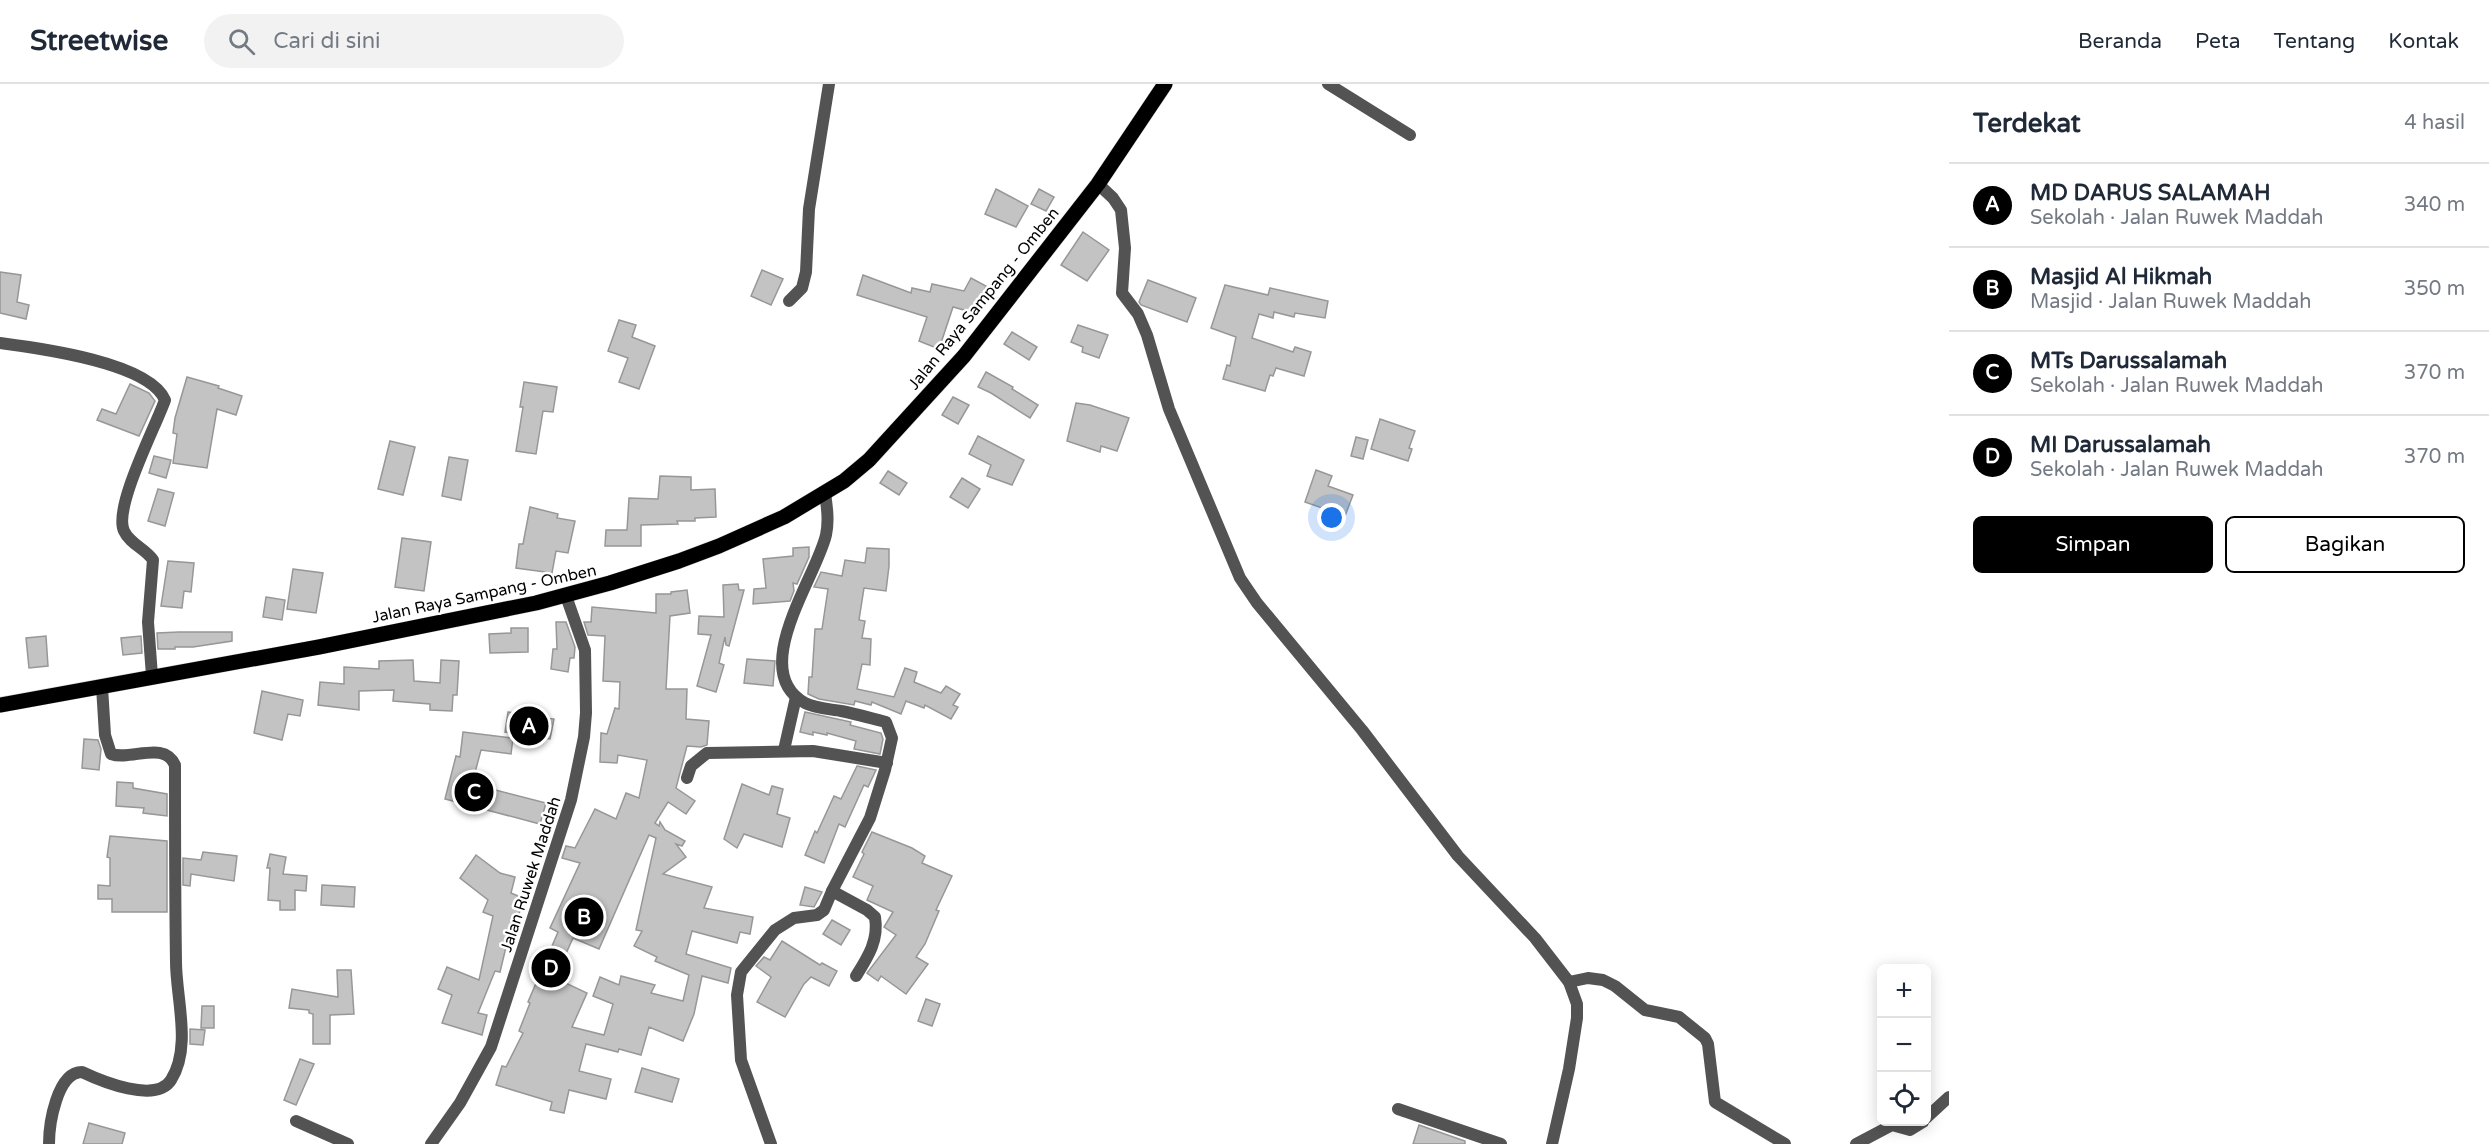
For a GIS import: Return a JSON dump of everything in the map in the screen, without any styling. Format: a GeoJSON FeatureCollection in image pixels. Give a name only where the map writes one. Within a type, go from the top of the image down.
{"type":"FeatureCollection","features":[{"type":"Feature","properties":{"kind":"main road","name":"Jalan Raya Sampang - Omben"},"geometry":{"type":"LineString","coordinates":[[0,705],[341,642],[566,596],[610,584],[719,546],[784,517],[844,481],[892,437],[964,356],[1098,184],[1165,84]]}},
{"type":"Feature","properties":{"kind":"street"},"geometry":{"type":"LineString","coordinates":[[789,301],[802,288],[806,272],[809,209],[829,84]]}},
{"type":"Feature","properties":{"kind":"street"},"geometry":{"type":"LineString","coordinates":[[1328,84],[1410,135]]}},
{"type":"Feature","properties":{"kind":"street"},"geometry":{"type":"LineString","coordinates":[[1098,184],[1113,198],[1121,210],[1125,248],[1122,293],[1138,314],[1148,335],[1168,408],[1240,578],[1257,603],[1362,730],[1458,856],[1535,938],[1569,982],[1577,1004],[1577,1018],[1569,1069],[1552,1144]]}},
{"type":"Feature","properties":{"kind":"street"},"geometry":{"type":"LineString","coordinates":[[0,343],[78,354],[118,368],[149,383],[162,393],[165,400],[133,478],[122,521],[123,530],[153,560],[148,622],[152,676]]}},
{"type":"Feature","properties":{"kind":"street"},"geometry":{"type":"LineString","coordinates":[[771,1144],[741,1060],[737,995],[741,972],[776,930],[794,918],[817,915],[824,910],[870,818],[887,763],[892,738],[886,722],[806,704],[789,691],[782,674],[782,653],[787,631],[825,536],[828,519],[825,494]]}},
{"type":"Feature","properties":{"kind":"street","name":"Jalan Ruwek Maddah"},"geometry":{"type":"LineString","coordinates":[[431,1144],[460,1103],[491,1047],[572,800],[584,736],[585,650],[566,596]]}},
{"type":"Feature","properties":{"kind":"street"},"geometry":{"type":"LineString","coordinates":[[49,1144],[56,1105],[62,1086],[69,1075],[82,1072],[104,1082],[151,1091],[162,1088],[171,1081],[179,1056],[181,1040],[176,966],[175,765],[171,757],[155,752],[118,757],[111,754],[105,735],[102,687]]}},
{"type":"Feature","properties":{"kind":"street"},"geometry":{"type":"LineString","coordinates":[[784,750],[796,697]]}},
{"type":"Feature","properties":{"kind":"street"},"geometry":{"type":"LineString","coordinates":[[687,778],[691,766],[707,753],[813,751],[887,763]]}},
{"type":"Feature","properties":{"kind":"street"},"geometry":{"type":"LineString","coordinates":[[832,891],[875,916],[876,937],[868,957],[856,976]]}},
{"type":"Feature","properties":{"kind":"street"},"geometry":{"type":"LineString","coordinates":[[1569,982],[1596,977],[1615,986],[1645,1010],[1679,1017],[1705,1038],[1708,1044],[1715,1102],[1785,1144]]}},
{"type":"Feature","properties":{"kind":"street"},"geometry":{"type":"LineString","coordinates":[[1931,1114],[1949,1097]]}},
{"type":"Feature","properties":{"kind":"street"},"geometry":{"type":"LineString","coordinates":[[1398,1108],[1501,1144]]}},
{"type":"Feature","properties":{"kind":"street"},"geometry":{"type":"LineString","coordinates":[[296,1121],[348,1144]]}},
{"type":"Feature","properties":{"kind":"street"},"geometry":{"type":"LineString","coordinates":[[1856,1144],[1890,1126]]}},
{"type":"Feature","properties":{"kind":"street"},"geometry":{"type":"LineString","coordinates":[[1896,1126],[1910,1130],[1916,1126]]}},
{"type":"Feature","properties":{"kind":"building"},"geometry":{"type":"Polygon","coordinates":[[[996,189],[1028,206],[1016,227],[985,214],[996,189]]]}},
{"type":"Feature","properties":{"kind":"building"},"geometry":{"type":"Polygon","coordinates":[[[1039,189],[1054,197],[1046,211],[1031,204],[1039,189]]]}},
{"type":"Feature","properties":{"kind":"building"},"geometry":{"type":"Polygon","coordinates":[[[1083,232],[1109,250],[1087,281],[1061,265],[1083,232]]]}},
{"type":"Feature","properties":{"kind":"building"},"geometry":{"type":"Polygon","coordinates":[[[762,270],[783,279],[771,305],[751,296],[762,270]]]}},
{"type":"Feature","properties":{"kind":"building"},"geometry":{"type":"Polygon","coordinates":[[[0,272],[21,275],[17,302],[29,305],[26,319],[0,313],[0,272]]]}},
{"type":"Feature","properties":{"kind":"building"},"geometry":{"type":"Polygon","coordinates":[[[863,275],[911,293],[912,288],[930,292],[932,284],[964,291],[971,278],[986,286],[975,313],[953,307],[939,349],[919,341],[927,317],[857,295],[863,275]]]}},
{"type":"Feature","properties":{"kind":"building"},"geometry":{"type":"Polygon","coordinates":[[[1148,280],[1196,298],[1187,322],[1141,305],[1139,302],[1148,280]]]}},
{"type":"Feature","properties":{"kind":"building"},"geometry":{"type":"Polygon","coordinates":[[[1225,285],[1268,295],[1270,288],[1328,301],[1325,318],[1295,313],[1294,317],[1274,312],[1273,318],[1259,314],[1252,338],[1293,352],[1295,347],[1311,352],[1304,376],[1276,368],[1273,376],[1270,375],[1265,391],[1223,379],[1227,365],[1230,366],[1236,337],[1211,328],[1225,285]]]}},
{"type":"Feature","properties":{"kind":"building"},"geometry":{"type":"Polygon","coordinates":[[[619,320],[636,325],[632,337],[655,346],[639,389],[619,382],[628,358],[608,351],[619,320]]]}},
{"type":"Feature","properties":{"kind":"building"},"geometry":{"type":"Polygon","coordinates":[[[1078,325],[1108,335],[1099,358],[1082,352],[1083,347],[1071,342],[1078,325]]]}},
{"type":"Feature","properties":{"kind":"building"},"geometry":{"type":"Polygon","coordinates":[[[1012,332],[1037,347],[1029,360],[1004,344],[1012,332]]]}},
{"type":"Feature","properties":{"kind":"building"},"geometry":{"type":"Polygon","coordinates":[[[986,372],[1013,387],[1012,389],[1038,405],[1030,418],[978,387],[986,372]]]}},
{"type":"Feature","properties":{"kind":"building"},"geometry":{"type":"Polygon","coordinates":[[[187,377],[219,386],[218,388],[242,396],[236,415],[217,409],[207,468],[173,463],[177,434],[173,433],[175,418],[187,377]]]}},
{"type":"Feature","properties":{"kind":"building"},"geometry":{"type":"Polygon","coordinates":[[[524,382],[557,387],[553,412],[543,411],[536,454],[516,451],[523,407],[520,407],[524,382]]]}},
{"type":"Feature","properties":{"kind":"building"},"geometry":{"type":"Polygon","coordinates":[[[130,384],[149,393],[155,401],[139,436],[97,420],[102,409],[116,414],[130,384]]]}},
{"type":"Feature","properties":{"kind":"building"},"geometry":{"type":"Polygon","coordinates":[[[953,397],[969,405],[958,424],[942,415],[953,397]]]}},
{"type":"Feature","properties":{"kind":"building"},"geometry":{"type":"Polygon","coordinates":[[[1076,403],[1090,405],[1129,418],[1117,451],[1101,446],[1100,452],[1067,441],[1076,403]]]}},
{"type":"Feature","properties":{"kind":"building"},"geometry":{"type":"Polygon","coordinates":[[[1380,419],[1415,431],[1409,448],[1412,449],[1408,461],[1371,449],[1380,419]]]}},
{"type":"Feature","properties":{"kind":"building"},"geometry":{"type":"Polygon","coordinates":[[[978,436],[1024,460],[1012,485],[987,476],[991,465],[969,454],[978,436]]]}},
{"type":"Feature","properties":{"kind":"building"},"geometry":{"type":"Polygon","coordinates":[[[1356,437],[1368,440],[1363,459],[1351,456],[1356,437]]]}},
{"type":"Feature","properties":{"kind":"building"},"geometry":{"type":"Polygon","coordinates":[[[390,441],[415,447],[403,495],[378,489],[390,441]]]}},
{"type":"Feature","properties":{"kind":"building"},"geometry":{"type":"Polygon","coordinates":[[[154,456],[171,460],[166,478],[149,473],[154,456]]]}},
{"type":"Feature","properties":{"kind":"building"},"geometry":{"type":"Polygon","coordinates":[[[449,457],[468,460],[461,500],[442,496],[449,457]]]}},
{"type":"Feature","properties":{"kind":"building"},"geometry":{"type":"Polygon","coordinates":[[[1316,470],[1332,476],[1328,486],[1353,495],[1345,516],[1305,502],[1316,470]]]}},
{"type":"Feature","properties":{"kind":"building"},"geometry":{"type":"Polygon","coordinates":[[[888,471],[907,483],[899,495],[880,483],[888,471]]]}},
{"type":"Feature","properties":{"kind":"building"},"geometry":{"type":"Polygon","coordinates":[[[660,476],[691,477],[691,490],[715,489],[716,517],[695,518],[695,521],[677,521],[678,524],[641,525],[641,546],[605,546],[606,530],[627,530],[629,498],[658,499],[660,476]]]}},
{"type":"Feature","properties":{"kind":"building"},"geometry":{"type":"Polygon","coordinates":[[[962,478],[980,489],[968,508],[950,497],[962,478]]]}},
{"type":"Feature","properties":{"kind":"building"},"geometry":{"type":"Polygon","coordinates":[[[158,489],[174,493],[165,526],[148,521],[158,489]]]}},
{"type":"Feature","properties":{"kind":"building"},"geometry":{"type":"Polygon","coordinates":[[[530,507],[558,514],[557,518],[575,521],[568,553],[556,551],[552,573],[516,568],[519,544],[523,544],[530,507]]]}},
{"type":"Feature","properties":{"kind":"building"},"geometry":{"type":"Polygon","coordinates":[[[402,538],[431,542],[424,591],[395,587],[402,538]]]}},
{"type":"Feature","properties":{"kind":"building"},"geometry":{"type":"Polygon","coordinates":[[[809,547],[809,557],[797,584],[793,583],[794,591],[790,601],[753,604],[754,589],[766,588],[763,559],[793,556],[793,548],[809,547]]]}},
{"type":"Feature","properties":{"kind":"building"},"geometry":{"type":"Polygon","coordinates":[[[867,548],[889,549],[889,566],[886,591],[864,588],[859,620],[865,621],[862,638],[871,639],[870,665],[862,664],[857,689],[894,697],[905,668],[917,672],[914,682],[941,693],[946,686],[960,694],[953,705],[958,707],[951,719],[925,705],[924,708],[906,701],[901,714],[872,702],[871,705],[855,701],[854,705],[819,699],[808,694],[809,677],[812,677],[815,629],[822,629],[828,589],[814,587],[821,572],[842,576],[845,560],[865,563],[867,548]]]}},
{"type":"Feature","properties":{"kind":"building"},"geometry":{"type":"Polygon","coordinates":[[[168,561],[194,563],[191,592],[184,591],[182,608],[161,606],[168,561]]]}},
{"type":"Feature","properties":{"kind":"building"},"geometry":{"type":"Polygon","coordinates":[[[293,569],[323,573],[316,613],[287,609],[293,569]]]}},
{"type":"Feature","properties":{"kind":"building"},"geometry":{"type":"Polygon","coordinates":[[[738,584],[739,590],[744,590],[729,646],[726,645],[725,637],[719,663],[724,665],[716,692],[697,686],[711,635],[698,634],[699,616],[724,617],[723,585],[738,584]]]}},
{"type":"Feature","properties":{"kind":"building"},"geometry":{"type":"Polygon","coordinates":[[[687,590],[690,613],[670,616],[666,689],[687,689],[686,719],[709,721],[707,745],[687,746],[676,788],[695,801],[686,814],[668,802],[655,823],[659,826],[660,822],[665,830],[685,841],[682,846],[676,844],[686,857],[663,874],[712,887],[704,908],[753,917],[750,934],[740,932],[737,943],[692,931],[686,954],[731,968],[728,983],[702,976],[694,1014],[683,1041],[649,1027],[641,1055],[586,1044],[579,1071],[611,1079],[606,1099],[569,1090],[564,1113],[550,1110],[552,1102],[496,1085],[502,1066],[506,1067],[523,1033],[519,1031],[530,1003],[528,1002],[558,932],[550,928],[580,863],[562,858],[566,846],[575,848],[595,809],[616,819],[626,793],[639,798],[647,760],[618,755],[617,763],[600,762],[601,733],[607,734],[615,708],[619,709],[620,682],[603,681],[605,636],[588,635],[584,622],[591,622],[592,607],[656,613],[656,594],[671,594],[671,592],[687,590]],[[649,835],[599,949],[573,938],[555,978],[587,993],[572,1027],[604,1035],[613,1004],[593,996],[600,977],[619,985],[621,976],[655,985],[651,993],[683,1001],[689,975],[655,961],[657,957],[634,946],[642,931],[636,930],[656,838],[649,835]]]}},
{"type":"Feature","properties":{"kind":"building"},"geometry":{"type":"Polygon","coordinates":[[[266,597],[285,600],[282,620],[263,617],[266,597]]]}},
{"type":"Feature","properties":{"kind":"building"},"geometry":{"type":"Polygon","coordinates":[[[556,622],[566,622],[575,647],[574,658],[570,658],[568,672],[551,669],[553,649],[557,649],[556,622]]]}},
{"type":"Feature","properties":{"kind":"building"},"geometry":{"type":"Polygon","coordinates":[[[511,628],[528,628],[528,652],[490,653],[489,634],[511,633],[511,628]]]}},
{"type":"Feature","properties":{"kind":"building"},"geometry":{"type":"Polygon","coordinates":[[[232,632],[232,641],[193,647],[175,647],[175,649],[158,649],[157,633],[232,632]]]}},
{"type":"Feature","properties":{"kind":"building"},"geometry":{"type":"Polygon","coordinates":[[[46,636],[48,666],[29,668],[26,638],[46,636]]]}},
{"type":"Feature","properties":{"kind":"building"},"geometry":{"type":"Polygon","coordinates":[[[141,636],[142,653],[123,655],[121,638],[141,636]]]}},
{"type":"Feature","properties":{"kind":"building"},"geometry":{"type":"Polygon","coordinates":[[[747,659],[775,661],[773,686],[744,683],[747,659]]]}},
{"type":"Feature","properties":{"kind":"building"},"geometry":{"type":"Polygon","coordinates":[[[413,660],[414,681],[440,683],[441,660],[459,661],[457,695],[453,695],[452,711],[430,710],[430,704],[393,701],[394,690],[359,691],[359,710],[318,705],[320,682],[344,684],[344,667],[379,669],[379,661],[413,660]]]}},
{"type":"Feature","properties":{"kind":"building"},"geometry":{"type":"Polygon","coordinates":[[[262,691],[303,700],[300,716],[288,714],[282,740],[254,733],[262,691]]]}},
{"type":"Feature","properties":{"kind":"building"},"geometry":{"type":"Polygon","coordinates":[[[508,712],[554,719],[550,739],[505,732],[508,712]]]}},
{"type":"Feature","properties":{"kind":"building"},"geometry":{"type":"Polygon","coordinates":[[[805,712],[851,722],[850,725],[881,733],[883,739],[880,754],[854,749],[856,741],[827,733],[827,735],[813,732],[813,735],[800,732],[805,712]]]}},
{"type":"Feature","properties":{"kind":"building"},"geometry":{"type":"Polygon","coordinates":[[[463,732],[513,738],[511,754],[481,750],[472,784],[546,803],[540,824],[445,799],[456,756],[460,757],[463,732]]]}},
{"type":"Feature","properties":{"kind":"building"},"geometry":{"type":"Polygon","coordinates":[[[84,739],[98,740],[101,749],[99,770],[82,768],[84,739]]]}},
{"type":"Feature","properties":{"kind":"building"},"geometry":{"type":"Polygon","coordinates":[[[857,766],[876,770],[868,787],[864,785],[845,827],[839,824],[824,863],[805,855],[834,796],[841,799],[857,766]]]}},
{"type":"Feature","properties":{"kind":"building"},"geometry":{"type":"Polygon","coordinates":[[[117,782],[133,783],[133,788],[167,794],[167,816],[143,813],[144,808],[116,806],[117,782]]]}},
{"type":"Feature","properties":{"kind":"building"},"geometry":{"type":"Polygon","coordinates":[[[742,784],[769,795],[772,786],[783,789],[777,814],[790,818],[782,847],[744,834],[737,848],[724,839],[742,784]]]}},
{"type":"Feature","properties":{"kind":"building"},"geometry":{"type":"Polygon","coordinates":[[[872,832],[912,848],[925,856],[922,863],[952,876],[936,910],[939,911],[925,944],[916,957],[928,964],[906,994],[881,976],[878,981],[867,973],[896,935],[884,927],[893,912],[867,900],[873,886],[853,877],[872,832]]]}},
{"type":"Feature","properties":{"kind":"building"},"geometry":{"type":"Polygon","coordinates":[[[110,836],[167,841],[167,912],[112,912],[112,899],[98,899],[98,885],[110,886],[110,858],[107,857],[110,836]]]}},
{"type":"Feature","properties":{"kind":"building"},"geometry":{"type":"Polygon","coordinates":[[[203,852],[237,856],[234,881],[191,874],[190,886],[183,885],[183,858],[201,860],[203,852]]]}},
{"type":"Feature","properties":{"kind":"building"},"geometry":{"type":"Polygon","coordinates":[[[270,854],[286,857],[283,874],[307,876],[306,891],[295,890],[295,910],[280,910],[280,901],[268,900],[270,868],[267,868],[270,854]]]}},
{"type":"Feature","properties":{"kind":"building"},"geometry":{"type":"Polygon","coordinates":[[[476,855],[500,873],[515,877],[511,893],[525,899],[518,916],[514,914],[500,972],[495,971],[478,1013],[487,1015],[482,1035],[442,1023],[452,995],[438,989],[447,967],[479,980],[493,916],[483,912],[488,900],[460,878],[476,855]]]}},
{"type":"Feature","properties":{"kind":"building"},"geometry":{"type":"Polygon","coordinates":[[[322,885],[355,887],[354,907],[321,905],[322,885]]]}},
{"type":"Feature","properties":{"kind":"building"},"geometry":{"type":"Polygon","coordinates":[[[805,887],[822,892],[814,907],[800,905],[805,887]]]}},
{"type":"Feature","properties":{"kind":"building"},"geometry":{"type":"Polygon","coordinates":[[[832,920],[850,930],[841,945],[823,934],[832,920]]]}},
{"type":"Feature","properties":{"kind":"building"},"geometry":{"type":"Polygon","coordinates":[[[782,941],[820,965],[822,963],[837,971],[829,986],[811,977],[804,984],[785,1017],[757,1002],[771,977],[756,966],[764,957],[770,960],[782,941]]]}},
{"type":"Feature","properties":{"kind":"building"},"geometry":{"type":"Polygon","coordinates":[[[337,970],[351,970],[354,1014],[330,1015],[330,1044],[313,1044],[313,1014],[309,1013],[309,1010],[289,1008],[292,989],[338,997],[337,970]]]}},
{"type":"Feature","properties":{"kind":"building"},"geometry":{"type":"Polygon","coordinates":[[[926,999],[940,1004],[932,1026],[918,1021],[926,999]]]}},
{"type":"Feature","properties":{"kind":"building"},"geometry":{"type":"Polygon","coordinates":[[[202,1006],[214,1006],[214,1028],[201,1028],[202,1006]]]}},
{"type":"Feature","properties":{"kind":"building"},"geometry":{"type":"Polygon","coordinates":[[[190,1029],[205,1030],[203,1045],[190,1044],[190,1029]]]}},
{"type":"Feature","properties":{"kind":"building"},"geometry":{"type":"Polygon","coordinates":[[[300,1059],[314,1064],[296,1105],[284,1100],[300,1059]]]}},
{"type":"Feature","properties":{"kind":"building"},"geometry":{"type":"Polygon","coordinates":[[[642,1068],[679,1079],[672,1102],[635,1092],[642,1068]]]}},
{"type":"Feature","properties":{"kind":"building"},"geometry":{"type":"Polygon","coordinates":[[[89,1123],[125,1133],[122,1144],[83,1144],[89,1123]]]}},
{"type":"Feature","properties":{"kind":"building"},"geometry":{"type":"Polygon","coordinates":[[[1419,1125],[1465,1141],[1465,1144],[1413,1144],[1419,1125]]]}},
{"type":"Feature","properties":{"kind":"place","name":"MD DARUS SALAMAH"},"geometry":{"type":"Point","coordinates":[529,726]}},
{"type":"Feature","properties":{"kind":"place","name":"MTs Darussalamah"},"geometry":{"type":"Point","coordinates":[474,792]}},
{"type":"Feature","properties":{"kind":"place","name":"Masjid Al Hikmah"},"geometry":{"type":"Point","coordinates":[584,917]}},
{"type":"Feature","properties":{"kind":"place","name":"MI Darussalamah"},"geometry":{"type":"Point","coordinates":[551,968]}}]}
